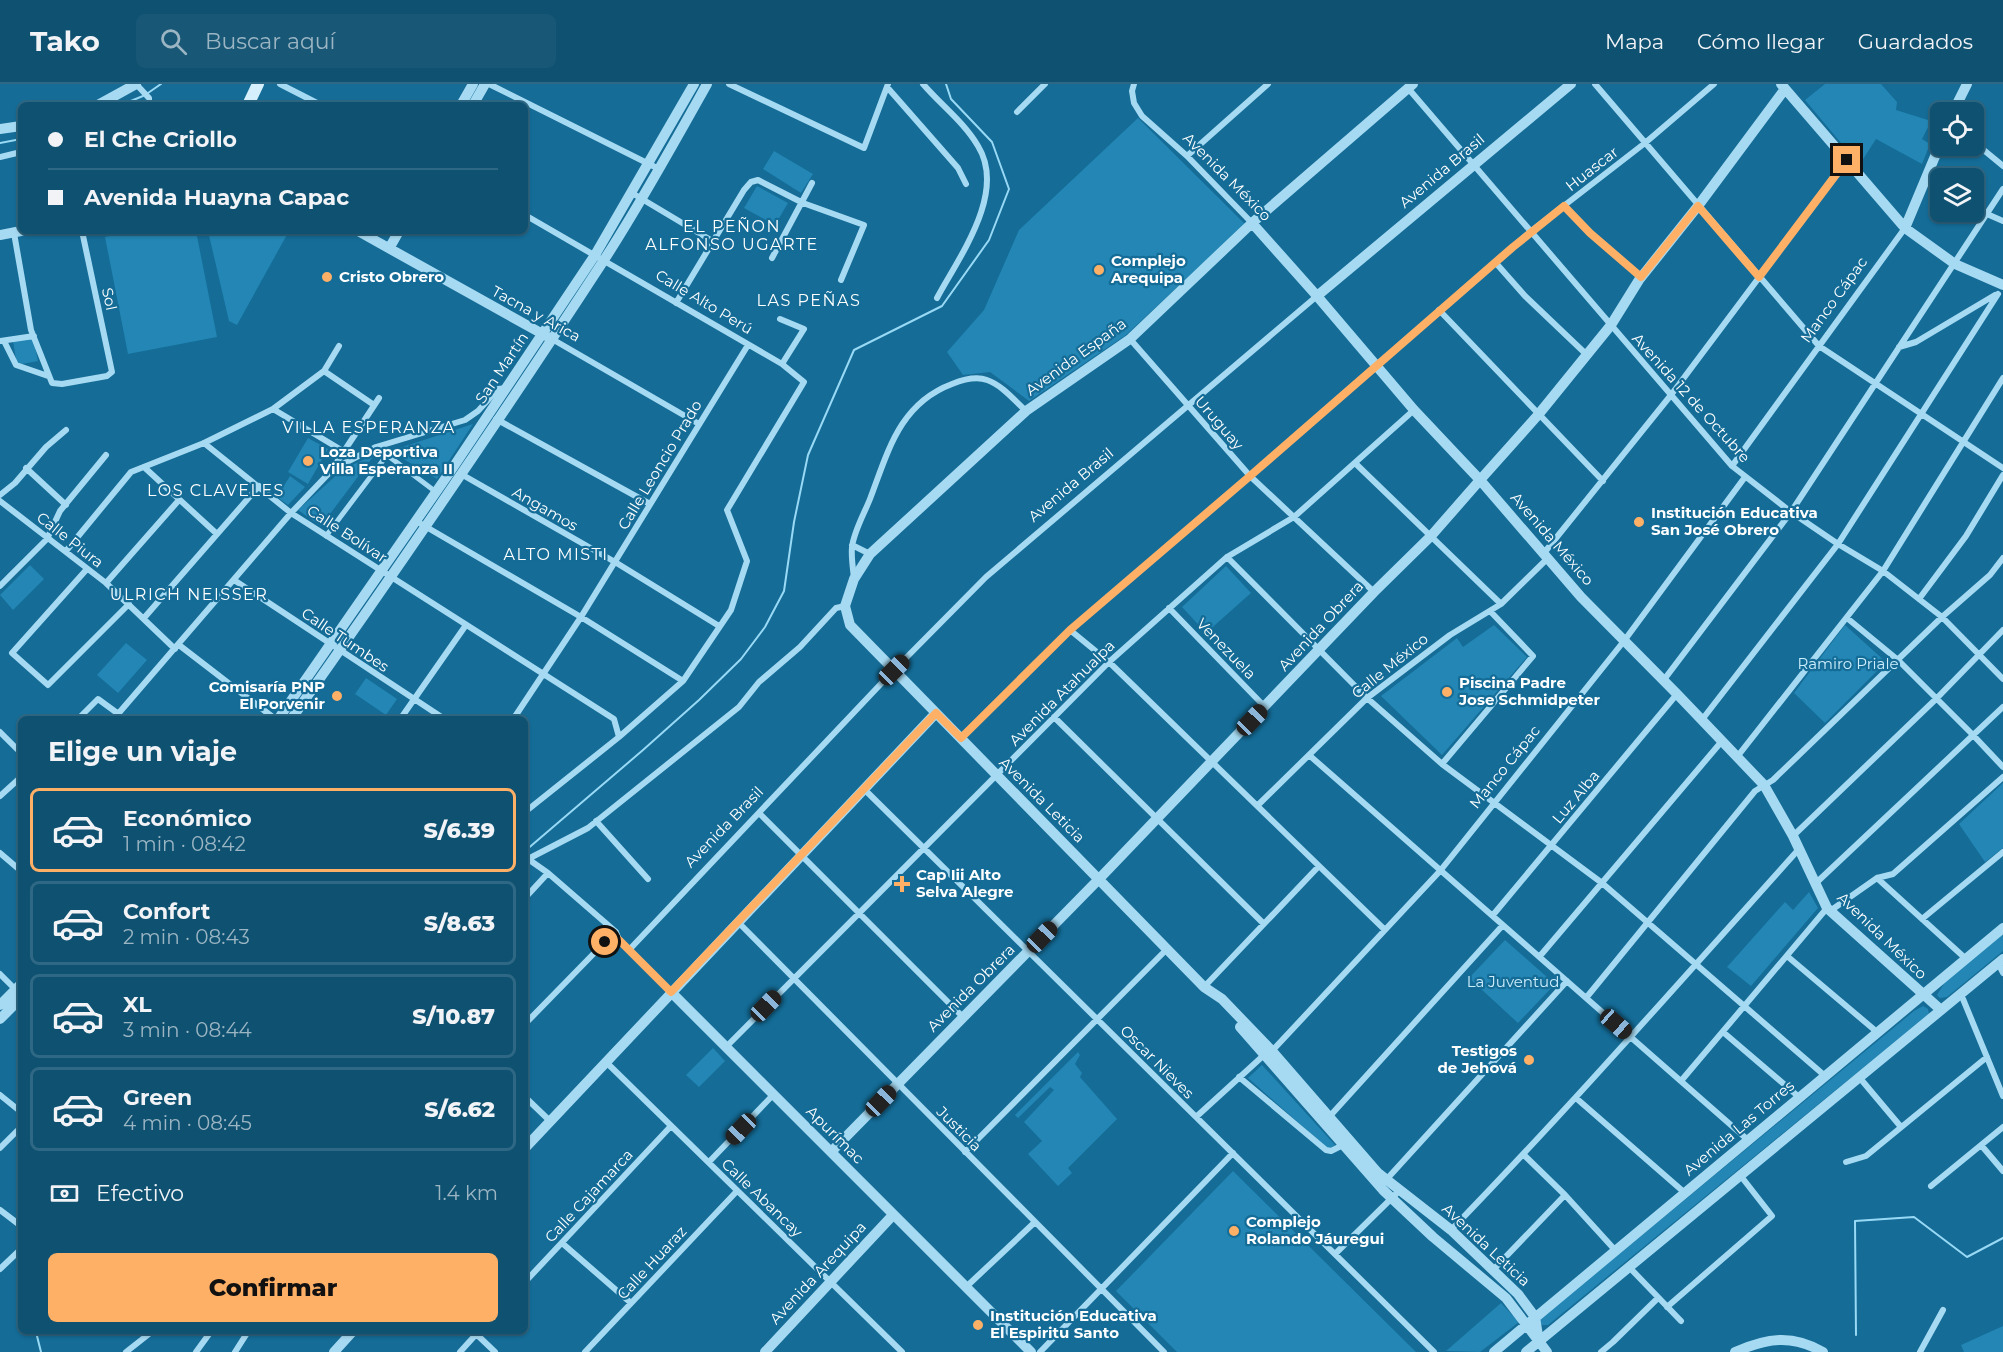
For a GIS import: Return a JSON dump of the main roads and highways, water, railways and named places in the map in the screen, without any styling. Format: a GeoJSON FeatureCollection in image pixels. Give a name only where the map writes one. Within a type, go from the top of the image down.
{"type":"FeatureCollection","features":[{"type":"Feature","properties":{"kind":"main road"},"geometry":{"type":"LineString","coordinates":[[249,102],[258,84]]}},
{"type":"Feature","properties":{"kind":"waterway"},"geometry":{"type":"LineString","coordinates":[[148,93],[161,84]]}},
{"type":"Feature","properties":{"kind":"waterway"},"geometry":{"type":"LineString","coordinates":[[528,848],[643,750],[741,659],[765,627],[784,591],[794,522],[808,455],[854,350],[942,306],[989,240],[1009,189],[992,142],[951,99],[946,84]]}},
{"type":"Feature","properties":{"kind":"waterway"},"geometry":{"type":"LineString","coordinates":[[128,102],[143,96]]}},
{"type":"Feature","properties":{"kind":"waterway"},"geometry":{"type":"LineString","coordinates":[[0,143],[18,140]]}},
{"type":"Feature","properties":{"kind":"waterway"},"geometry":{"type":"LineString","coordinates":[[1856,1335],[1855,1221],[1914,1217],[1967,1257],[2003,1238]]}},
{"type":"Feature","properties":{"kind":"waterway"},"geometry":{"type":"LineString","coordinates":[[36,1334],[41,1352]]}},
{"type":"Feature","properties":{"kind":"place","name":"Complejo Arequipa"},"geometry":{"type":"Point","coordinates":[1099,270]}},
{"type":"Feature","properties":{"kind":"place","name":"Cristo Obrero"},"geometry":{"type":"Point","coordinates":[327,277]}},
{"type":"Feature","properties":{"kind":"place","name":"Loza Deportiva Villa Esperanza II"},"geometry":{"type":"Point","coordinates":[308,461]}},
{"type":"Feature","properties":{"kind":"place","name":"Institución Educativa San José Obrero"},"geometry":{"type":"Point","coordinates":[1639,522]}},
{"type":"Feature","properties":{"kind":"place","name":"Piscina Padre Jose Schmidpeter"},"geometry":{"type":"Point","coordinates":[1447,692]}},
{"type":"Feature","properties":{"kind":"place","name":"Comisaría PNP El Porvenir"},"geometry":{"type":"Point","coordinates":[337,696]}},
{"type":"Feature","properties":{"kind":"place","name":"Cap Iii Alto Selva Alegre"},"geometry":{"type":"Point","coordinates":[902,884]}},
{"type":"Feature","properties":{"kind":"place","name":"Testigos de Jehová"},"geometry":{"type":"Point","coordinates":[1529,1060]}},
{"type":"Feature","properties":{"kind":"place","name":"Complejo Rolando Jáuregui"},"geometry":{"type":"Point","coordinates":[1234,1231]}},
{"type":"Feature","properties":{"kind":"place","name":"Institución Educativa El Espiritu Santo"},"geometry":{"type":"Point","coordinates":[978,1325]}},
{"type":"Feature","properties":{"kind":"district","name":"EL PEÑON ALFONSO UGARTE"},"geometry":{"type":"Point","coordinates":[732,235]}},
{"type":"Feature","properties":{"kind":"district","name":"LAS PEÑAS"},"geometry":{"type":"Point","coordinates":[809,300]}},
{"type":"Feature","properties":{"kind":"district","name":"VILLA ESPERANZA"},"geometry":{"type":"Point","coordinates":[369,427]}},
{"type":"Feature","properties":{"kind":"district","name":"LOS CLAVELES"},"geometry":{"type":"Point","coordinates":[216,490]}},
{"type":"Feature","properties":{"kind":"district","name":"ALTO MISTI"},"geometry":{"type":"Point","coordinates":[556,554]}},
{"type":"Feature","properties":{"kind":"district","name":"ULRICH NEISSER"},"geometry":{"type":"Point","coordinates":[189,594]}},
{"type":"Feature","properties":{"kind":"park label","name":"Ramiro Priale"},"geometry":{"type":"Point","coordinates":[1848,664]}},
{"type":"Feature","properties":{"kind":"park label","name":"La Juventud"},"geometry":{"type":"Point","coordinates":[1513,982]}}]}
